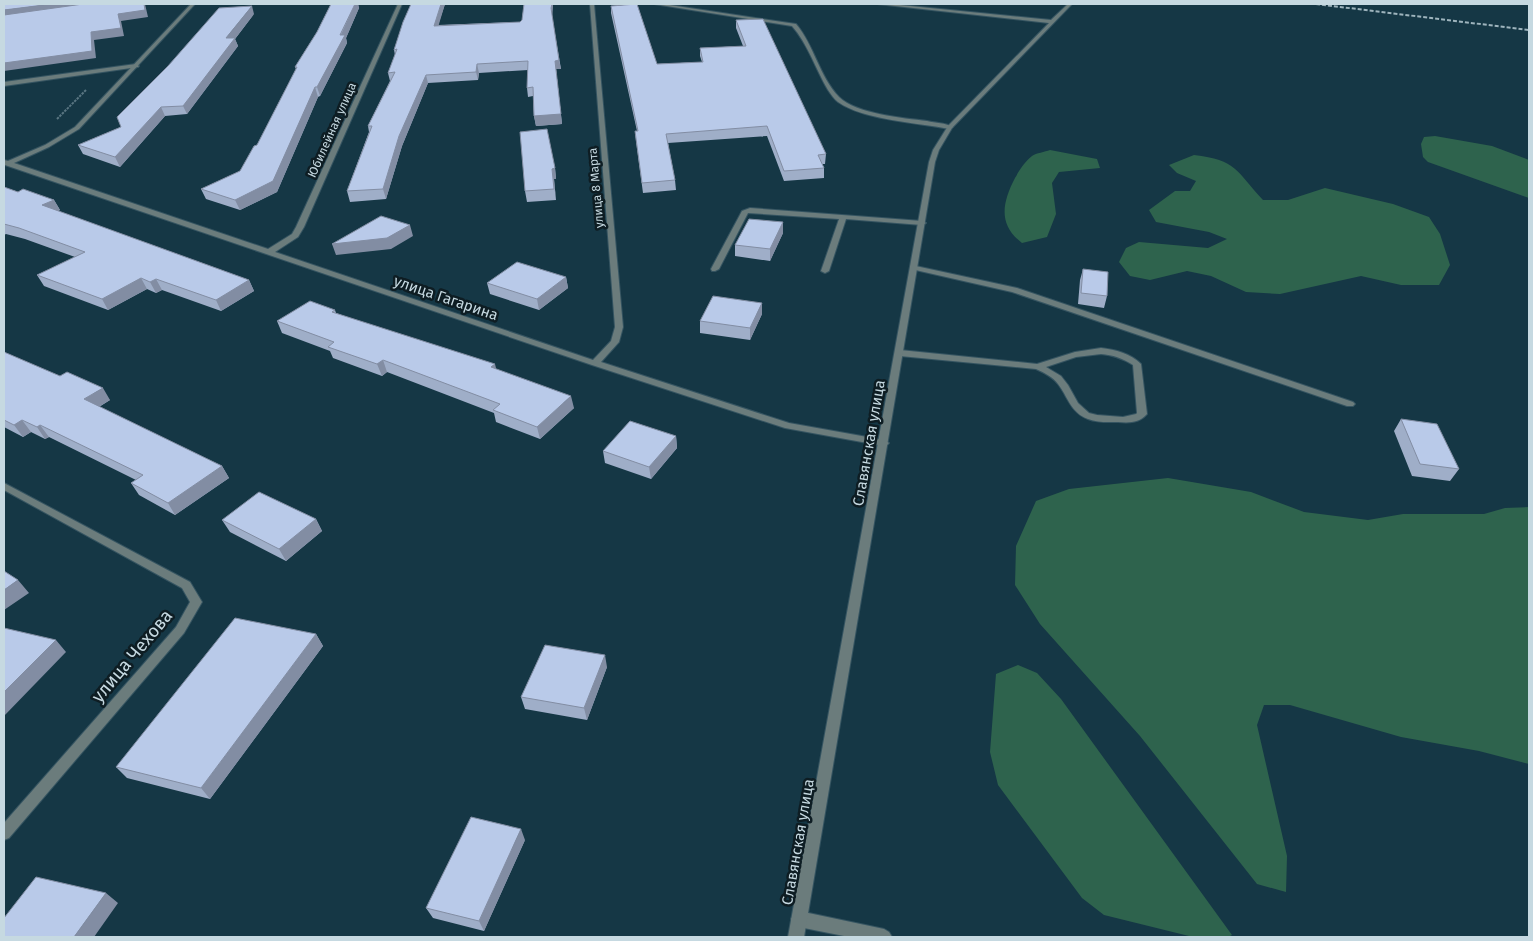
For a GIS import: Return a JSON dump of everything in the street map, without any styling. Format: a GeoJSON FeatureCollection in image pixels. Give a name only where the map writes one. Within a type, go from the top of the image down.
{"type":"FeatureCollection","features":[{"type":"Feature","properties":{"kind":"street"},"geometry":{"type":"LineString","coordinates":[[5,164],[47,146],[77,128],[194,4]]}},
{"type":"Feature","properties":{"kind":"street","name":"Юбилейная улица"},"geometry":{"type":"LineString","coordinates":[[269,252],[295,235],[300,227],[400,4]]}},
{"type":"Feature","properties":{"kind":"street","name":"улица 8 Марта"},"geometry":{"type":"LineString","coordinates":[[592,4],[619,327],[615,342],[595,363]]}},
{"type":"Feature","properties":{"kind":"street"},"geometry":{"type":"LineString","coordinates":[[656,4],[794,26],[799,30],[810,55],[838,99],[846,104],[870,112],[950,127]]}},
{"type":"Feature","properties":{"kind":"street"},"geometry":{"type":"LineString","coordinates":[[879,4],[1053,22]]}},
{"type":"Feature","properties":{"kind":"street","name":"Славянская улица"},"geometry":{"type":"LineString","coordinates":[[796,937],[932,162],[943,137],[950,127],[1070,4]]}},
{"type":"Feature","properties":{"kind":"street"},"geometry":{"type":"LineString","coordinates":[[4,84],[136,66]]}},
{"type":"Feature","properties":{"kind":"street","name":"улица Гагарина"},"geometry":{"type":"LineString","coordinates":[[5,164],[788,426],[884,442]]}},
{"type":"Feature","properties":{"kind":"street"},"geometry":{"type":"LineString","coordinates":[[715,268],[745,211],[756,210],[922,223]]}},
{"type":"Feature","properties":{"kind":"street"},"geometry":{"type":"LineString","coordinates":[[825,271],[843,216]]}},
{"type":"Feature","properties":{"kind":"street"},"geometry":{"type":"LineString","coordinates":[[914,267],[1014,290],[1350,404]]}},
{"type":"Feature","properties":{"kind":"street"},"geometry":{"type":"LineString","coordinates":[[900,353],[1038,367],[1058,376],[1064,382],[1078,409],[1086,416],[1127,420],[1136,419],[1142,414],[1137,364],[1119,354],[1087,350],[1038,367]]}},
{"type":"Feature","properties":{"kind":"street","name":"улица Чехова"},"geometry":{"type":"LineString","coordinates":[[4,486],[186,586],[196,602],[180,630],[4,833]]}},
{"type":"Feature","properties":{"kind":"street"},"geometry":{"type":"LineString","coordinates":[[800,919],[884,937]]}},
{"type":"Feature","properties":{"kind":"green space"},"geometry":{"type":"Polygon","coordinates":[[[1435,136],[1492,146],[1529,160],[1529,198],[1428,162],[1423,157],[1421,144],[1424,137],[1435,136]]]}},
{"type":"Feature","properties":{"kind":"green space"},"geometry":{"type":"Polygon","coordinates":[[[1050,150],[1097,159],[1100,168],[1059,172],[1052,183],[1056,214],[1047,237],[1022,243],[1014,236],[1006,221],[1005,205],[1007,196],[1020,169],[1027,161],[1034,155],[1050,150]]]}},
{"type":"Feature","properties":{"kind":"green space"},"geometry":{"type":"Polygon","coordinates":[[[1194,155],[1208,157],[1228,164],[1241,174],[1263,200],[1288,200],[1325,188],[1393,204],[1429,217],[1440,234],[1450,265],[1439,285],[1401,285],[1361,276],[1280,294],[1246,292],[1211,276],[1187,271],[1150,280],[1130,276],[1119,262],[1126,248],[1139,242],[1208,248],[1227,239],[1209,232],[1156,222],[1149,210],[1175,191],[1190,191],[1196,181],[1177,173],[1169,165],[1194,155]]]}},
{"type":"Feature","properties":{"kind":"green space"},"geometry":{"type":"Polygon","coordinates":[[[1168,478],[1251,492],[1304,512],[1368,520],[1403,514],[1484,514],[1505,508],[1529,507],[1529,764],[1479,751],[1401,737],[1290,705],[1264,705],[1257,725],[1287,856],[1286,892],[1257,884],[1140,736],[1040,624],[1015,585],[1016,546],[1036,501],[1069,489],[1168,478]]]}},
{"type":"Feature","properties":{"kind":"green space"},"geometry":{"type":"Polygon","coordinates":[[[1018,665],[1037,673],[1061,699],[1232,935],[1228,937],[1193,937],[1104,915],[1082,898],[998,785],[990,752],[996,674],[1018,665]]]}},
{"type":"Feature","properties":{"kind":"building"},"geometry":{"type":"Polygon","coordinates":[[[4,4],[52,4],[4,10],[4,4]]]}},
{"type":"Feature","properties":{"kind":"building"},"geometry":{"type":"Polygon","coordinates":[[[83,4],[144,4],[145,10],[118,14],[121,28],[91,32],[92,51],[4,63],[4,15],[83,4]]]}},
{"type":"Feature","properties":{"kind":"building"},"geometry":{"type":"Polygon","coordinates":[[[331,4],[355,4],[340,35],[345,35],[317,87],[315,87],[273,181],[235,200],[201,189],[240,171],[254,146],[257,145],[297,67],[295,67],[317,32],[331,4]]]}},
{"type":"Feature","properties":{"kind":"building"},"geometry":{"type":"Polygon","coordinates":[[[411,4],[441,4],[434,26],[520,22],[522,20],[524,4],[552,4],[559,60],[555,61],[561,114],[534,116],[533,87],[527,88],[528,61],[477,64],[476,72],[426,75],[399,136],[383,189],[347,191],[372,126],[368,126],[395,72],[388,73],[397,49],[394,50],[403,22],[411,4]]]}},
{"type":"Feature","properties":{"kind":"building"},"geometry":{"type":"Polygon","coordinates":[[[637,4],[657,64],[703,62],[700,48],[746,46],[736,20],[763,19],[826,154],[818,155],[824,168],[784,171],[767,126],[666,134],[675,180],[642,183],[635,131],[638,131],[611,6],[637,4]]]}},
{"type":"Feature","properties":{"kind":"building"},"geometry":{"type":"Polygon","coordinates":[[[252,6],[226,38],[235,38],[183,106],[161,107],[115,157],[78,145],[121,127],[117,117],[168,66],[219,8],[252,6]]]}},
{"type":"Feature","properties":{"kind":"building"},"geometry":{"type":"Polygon","coordinates":[[[547,129],[555,168],[552,169],[554,189],[525,191],[520,132],[547,129]]]}},
{"type":"Feature","properties":{"kind":"building"},"geometry":{"type":"Polygon","coordinates":[[[4,187],[18,192],[23,189],[54,200],[42,205],[249,280],[216,300],[156,279],[150,282],[141,278],[102,299],[37,275],[85,252],[4,224],[4,187]]]}},
{"type":"Feature","properties":{"kind":"building"},"geometry":{"type":"Polygon","coordinates":[[[381,216],[410,225],[387,238],[332,244],[381,216]]]}},
{"type":"Feature","properties":{"kind":"building"},"geometry":{"type":"Polygon","coordinates":[[[749,219],[783,222],[770,249],[735,245],[749,219]]]}},
{"type":"Feature","properties":{"kind":"building"},"geometry":{"type":"Polygon","coordinates":[[[517,262],[566,277],[537,299],[487,283],[517,262]]]}},
{"type":"Feature","properties":{"kind":"building"},"geometry":{"type":"Polygon","coordinates":[[[1083,269],[1108,272],[1107,296],[1081,293],[1083,269]]]}},
{"type":"Feature","properties":{"kind":"building"},"geometry":{"type":"Polygon","coordinates":[[[713,296],[762,303],[750,328],[700,321],[713,296]]]}},
{"type":"Feature","properties":{"kind":"building"},"geometry":{"type":"Polygon","coordinates":[[[310,301],[335,310],[332,312],[495,364],[491,367],[571,396],[537,427],[493,410],[500,404],[383,360],[377,364],[328,347],[334,342],[277,321],[310,301]]]}},
{"type":"Feature","properties":{"kind":"building"},"geometry":{"type":"Polygon","coordinates":[[[4,352],[60,376],[67,372],[103,388],[84,399],[222,466],[168,503],[131,483],[143,475],[40,425],[37,427],[22,420],[14,425],[4,420],[4,352]]]}},
{"type":"Feature","properties":{"kind":"building"},"geometry":{"type":"Polygon","coordinates":[[[1401,419],[1437,424],[1459,469],[1420,464],[1401,419]]]}},
{"type":"Feature","properties":{"kind":"building"},"geometry":{"type":"Polygon","coordinates":[[[630,421],[676,436],[649,467],[603,451],[630,421]]]}},
{"type":"Feature","properties":{"kind":"building"},"geometry":{"type":"Polygon","coordinates":[[[259,492],[316,519],[279,549],[222,520],[259,492]]]}},
{"type":"Feature","properties":{"kind":"building"},"geometry":{"type":"Polygon","coordinates":[[[4,571],[18,580],[4,590],[4,571]]]}},
{"type":"Feature","properties":{"kind":"building"},"geometry":{"type":"Polygon","coordinates":[[[235,618],[316,634],[201,788],[116,767],[235,618]]]}},
{"type":"Feature","properties":{"kind":"building"},"geometry":{"type":"Polygon","coordinates":[[[4,628],[56,640],[4,692],[4,628]]]}},
{"type":"Feature","properties":{"kind":"building"},"geometry":{"type":"Polygon","coordinates":[[[545,645],[605,655],[584,708],[521,697],[545,645]]]}},
{"type":"Feature","properties":{"kind":"building"},"geometry":{"type":"Polygon","coordinates":[[[471,817],[521,829],[479,921],[426,908],[471,817]]]}},
{"type":"Feature","properties":{"kind":"building"},"geometry":{"type":"Polygon","coordinates":[[[36,877],[106,893],[74,937],[4,937],[4,918],[36,877]]]}},
{"type":"Feature","properties":{"kind":"railway"},"geometry":{"type":"LineString","coordinates":[[1316,4],[1529,30]]}}]}
